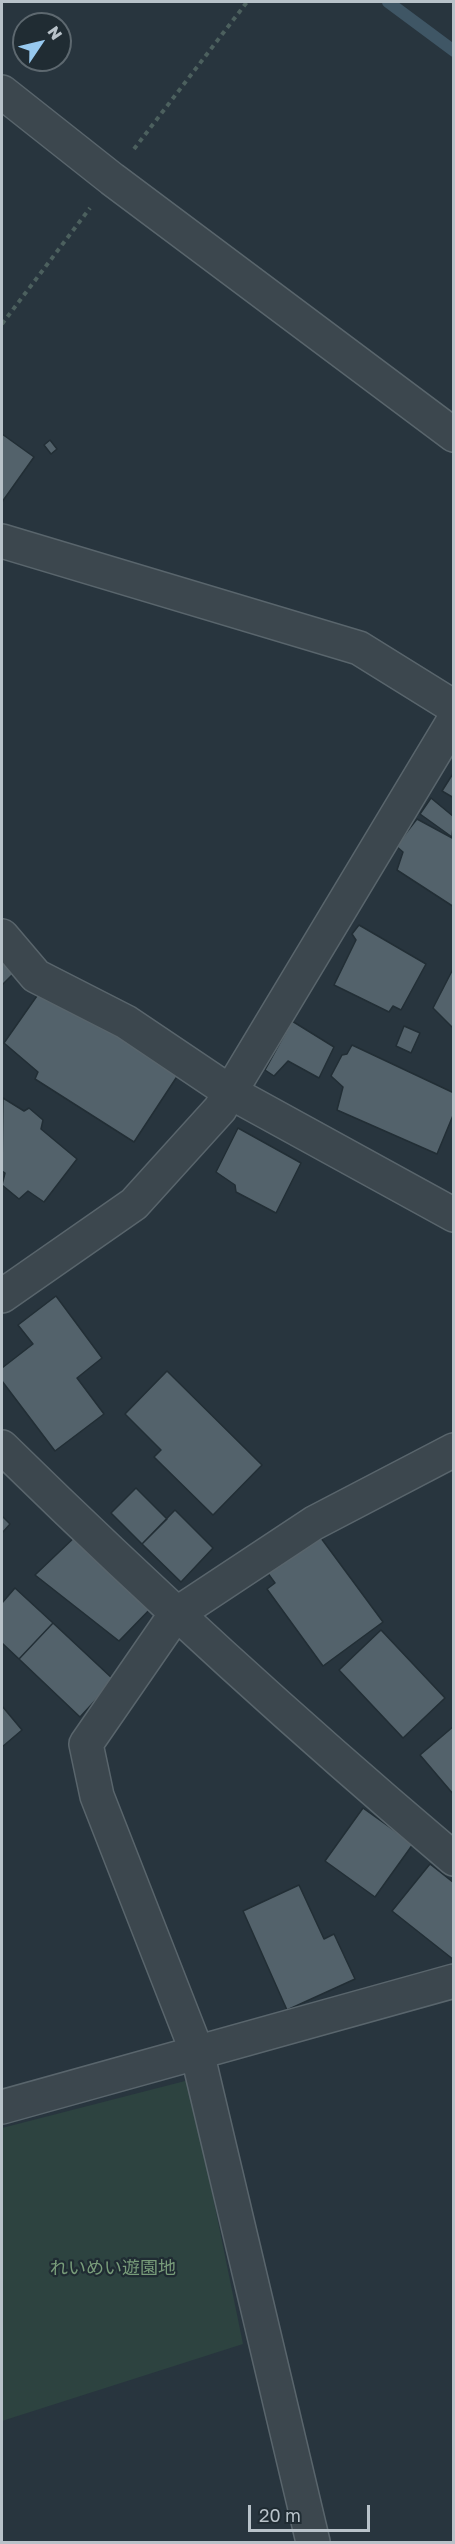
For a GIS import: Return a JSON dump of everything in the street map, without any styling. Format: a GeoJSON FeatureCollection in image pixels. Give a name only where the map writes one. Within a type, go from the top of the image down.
{"type":"FeatureCollection","features":[{"type":"Feature","properties":{"kind":"street"},"geometry":{"type":"LineString","coordinates":[[2,92],[121,186],[453,435]]}},
{"type":"Feature","properties":{"kind":"street"},"geometry":{"type":"LineString","coordinates":[[2,541],[359,648],[453,707]]}},
{"type":"Feature","properties":{"kind":"street"},"geometry":{"type":"LineString","coordinates":[[2,1296],[134,1204],[220,1109],[453,720]]}},
{"type":"Feature","properties":{"kind":"street"},"geometry":{"type":"LineString","coordinates":[[2,936],[36,976],[126,1023],[230,1092],[453,1215]]}},
{"type":"Feature","properties":{"kind":"street"},"geometry":{"type":"LineString","coordinates":[[2,1447],[175,1614],[361,1781],[453,1859]]}},
{"type":"Feature","properties":{"kind":"street"},"geometry":{"type":"LineString","coordinates":[[313,2542],[197,2052],[97,1796],[86,1744],[175,1614],[314,1523],[453,1450]]}},
{"type":"Feature","properties":{"kind":"street"},"geometry":{"type":"LineString","coordinates":[[2,2107],[453,1981]]}},
{"type":"Feature","properties":{"kind":"green space","name":"れいめい遊園地"},"geometry":{"type":"Polygon","coordinates":[[[189,2080],[243,2344],[2,2421],[2,2128],[189,2080]]]}},
{"type":"Feature","properties":{"kind":"building"},"geometry":{"type":"Polygon","coordinates":[[[2,434],[34,457],[2,502],[2,434]]]}},
{"type":"Feature","properties":{"kind":"building"},"geometry":{"type":"Polygon","coordinates":[[[50,440],[57,449],[51,454],[44,445],[50,440]]]}},
{"type":"Feature","properties":{"kind":"building"},"geometry":{"type":"Polygon","coordinates":[[[454,772],[454,798],[442,791],[454,772]]]}},
{"type":"Feature","properties":{"kind":"building"},"geometry":{"type":"Polygon","coordinates":[[[431,798],[454,817],[452,837],[420,814],[431,798]]]}},
{"type":"Feature","properties":{"kind":"building"},"geometry":{"type":"Polygon","coordinates":[[[417,819],[454,839],[454,907],[397,870],[403,852],[396,846],[417,819]]]}},
{"type":"Feature","properties":{"kind":"building"},"geometry":{"type":"Polygon","coordinates":[[[359,925],[426,964],[401,1010],[393,1006],[389,1012],[334,985],[356,940],[352,934],[359,925]]]}},
{"type":"Feature","properties":{"kind":"building"},"geometry":{"type":"Polygon","coordinates":[[[2,948],[19,968],[2,985],[2,948]]]}},
{"type":"Feature","properties":{"kind":"building"},"geometry":{"type":"Polygon","coordinates":[[[454,969],[454,1029],[433,1008],[454,969]]]}},
{"type":"Feature","properties":{"kind":"building"},"geometry":{"type":"Polygon","coordinates":[[[39,993],[81,1009],[178,1075],[134,1142],[35,1079],[38,1072],[4,1043],[39,993]]]}},
{"type":"Feature","properties":{"kind":"building"},"geometry":{"type":"Polygon","coordinates":[[[292,1021],[334,1047],[319,1078],[288,1061],[274,1076],[265,1070],[292,1021]]]}},
{"type":"Feature","properties":{"kind":"building"},"geometry":{"type":"Polygon","coordinates":[[[404,1026],[420,1033],[411,1053],[396,1046],[404,1026]]]}},
{"type":"Feature","properties":{"kind":"building"},"geometry":{"type":"Polygon","coordinates":[[[352,1045],[454,1093],[454,1113],[437,1154],[337,1110],[343,1087],[331,1076],[342,1055],[347,1054],[352,1045]]]}},
{"type":"Feature","properties":{"kind":"building"},"geometry":{"type":"Polygon","coordinates":[[[3,1098],[24,1111],[29,1108],[43,1120],[41,1129],[77,1159],[44,1202],[28,1191],[19,1199],[2,1185],[5,1173],[2,1171],[3,1098]]]}},
{"type":"Feature","properties":{"kind":"building"},"geometry":{"type":"Polygon","coordinates":[[[238,1128],[301,1163],[276,1213],[236,1192],[235,1185],[216,1172],[238,1128]]]}},
{"type":"Feature","properties":{"kind":"building"},"geometry":{"type":"Polygon","coordinates":[[[56,1296],[102,1358],[77,1378],[104,1414],[55,1451],[2,1381],[2,1368],[33,1344],[18,1325],[56,1296]]]}},
{"type":"Feature","properties":{"kind":"building"},"geometry":{"type":"Polygon","coordinates":[[[167,1371],[262,1465],[213,1515],[154,1457],[161,1450],[125,1414],[167,1371]]]}},
{"type":"Feature","properties":{"kind":"building"},"geometry":{"type":"Polygon","coordinates":[[[136,1488],[167,1519],[142,1544],[111,1513],[136,1488]]]}},
{"type":"Feature","properties":{"kind":"building"},"geometry":{"type":"Polygon","coordinates":[[[175,1510],[213,1548],[181,1582],[142,1544],[175,1510]]]}},
{"type":"Feature","properties":{"kind":"building"},"geometry":{"type":"Polygon","coordinates":[[[2,1516],[10,1524],[2,1533],[2,1516]]]}},
{"type":"Feature","properties":{"kind":"building"},"geometry":{"type":"Polygon","coordinates":[[[78,1534],[154,1605],[119,1641],[35,1575],[78,1534]]]}},
{"type":"Feature","properties":{"kind":"building"},"geometry":{"type":"Polygon","coordinates":[[[318,1534],[383,1622],[323,1666],[267,1589],[275,1583],[267,1572],[318,1534]]]}},
{"type":"Feature","properties":{"kind":"building"},"geometry":{"type":"Polygon","coordinates":[[[15,1588],[53,1623],[19,1659],[2,1643],[2,1603],[15,1588]]]}},
{"type":"Feature","properties":{"kind":"building"},"geometry":{"type":"Polygon","coordinates":[[[53,1623],[114,1680],[80,1717],[19,1659],[53,1623]]]}},
{"type":"Feature","properties":{"kind":"building"},"geometry":{"type":"Polygon","coordinates":[[[381,1630],[445,1698],[403,1738],[339,1670],[381,1630]]]}},
{"type":"Feature","properties":{"kind":"building"},"geometry":{"type":"Polygon","coordinates":[[[2,1706],[22,1730],[2,1747],[2,1706]]]}},
{"type":"Feature","properties":{"kind":"building"},"geometry":{"type":"Polygon","coordinates":[[[454,1726],[454,1795],[420,1755],[454,1726]]]}},
{"type":"Feature","properties":{"kind":"building"},"geometry":{"type":"Polygon","coordinates":[[[363,1808],[413,1844],[375,1897],[325,1861],[363,1808]]]}},
{"type":"Feature","properties":{"kind":"building"},"geometry":{"type":"Polygon","coordinates":[[[430,1864],[454,1883],[454,1960],[392,1911],[430,1864]]]}},
{"type":"Feature","properties":{"kind":"building"},"geometry":{"type":"Polygon","coordinates":[[[299,1885],[324,1939],[334,1934],[355,1979],[287,2010],[243,1911],[299,1885]]]}},
{"type":"Feature","properties":{"kind":"waterway"},"geometry":{"type":"LineString","coordinates":[[388,2],[454,51]]}}]}
